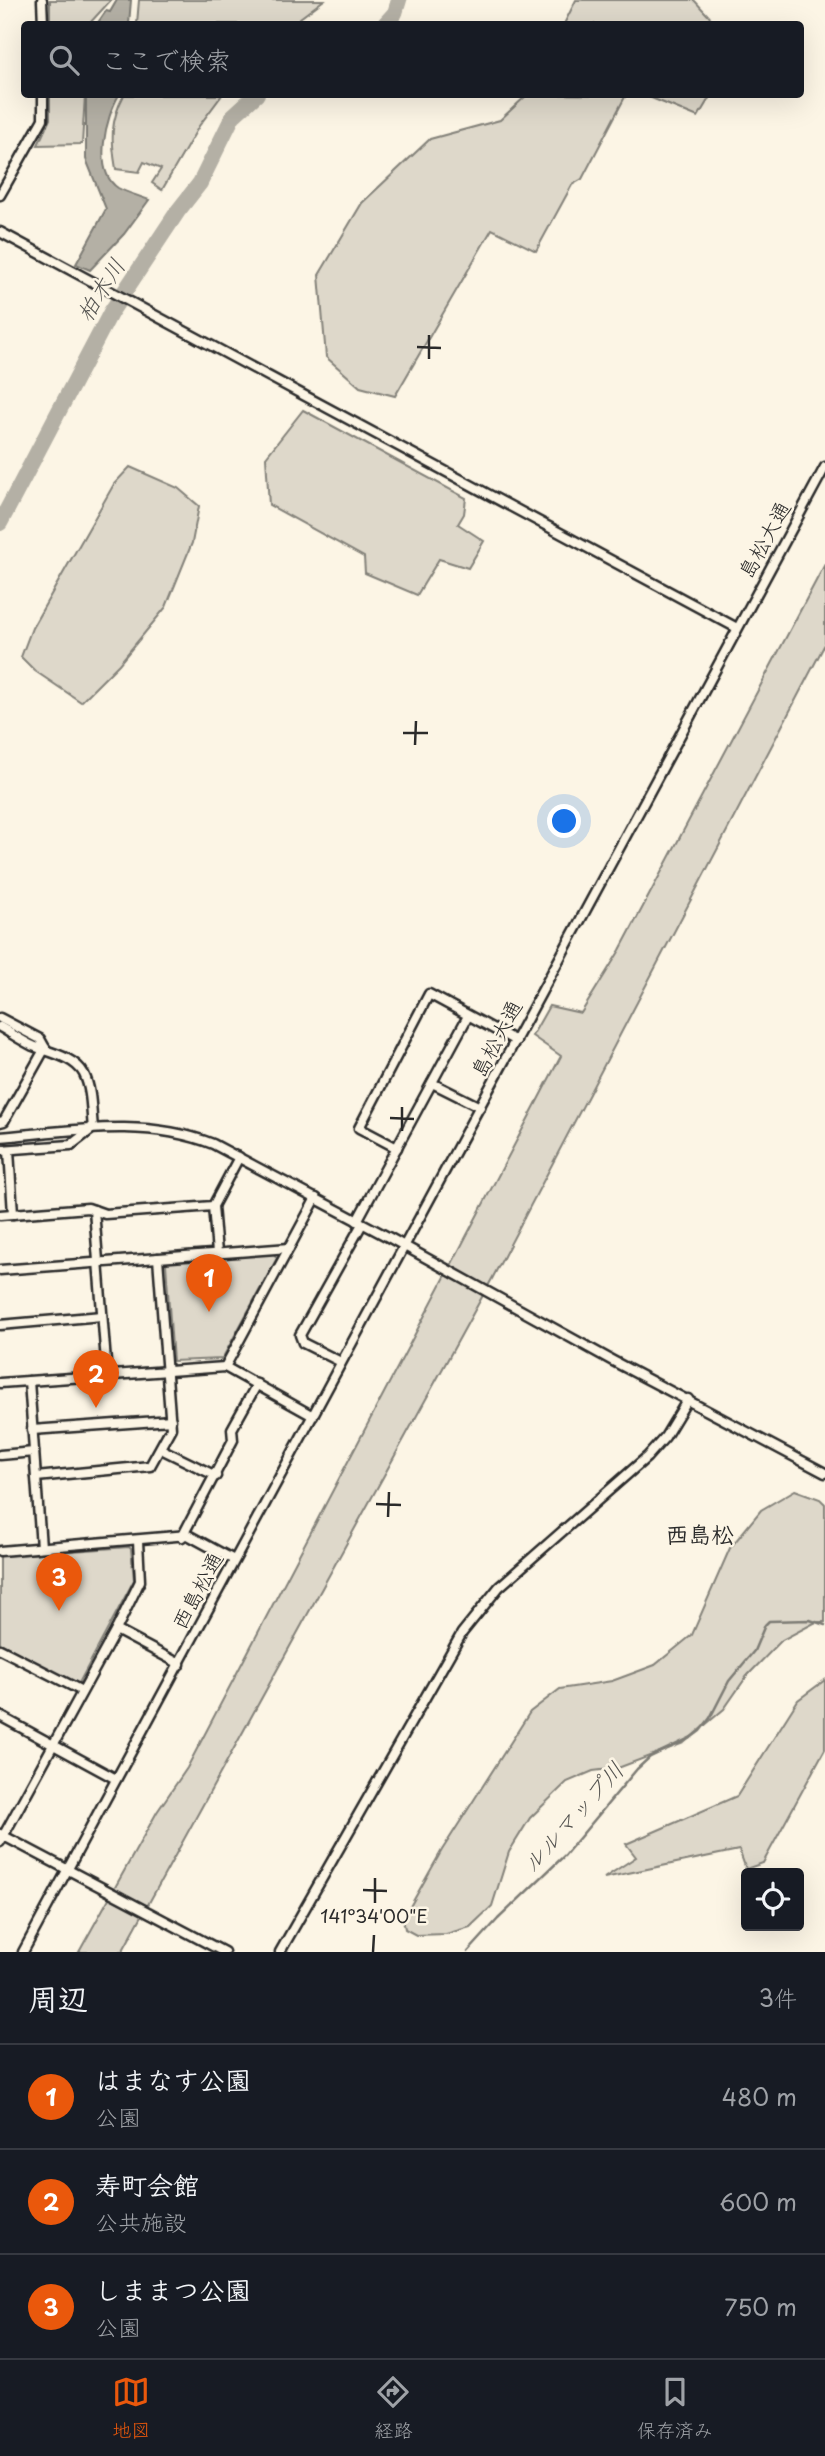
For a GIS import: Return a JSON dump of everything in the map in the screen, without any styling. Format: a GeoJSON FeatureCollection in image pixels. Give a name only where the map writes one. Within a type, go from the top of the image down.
{"type":"FeatureCollection","features":[{"type":"Feature","properties":{"kind":"street"},"geometry":{"type":"LineString","coordinates":[[42,0],[43,21]]}},
{"type":"Feature","properties":{"kind":"street"},"geometry":{"type":"LineString","coordinates":[[0,195],[43,119],[43,98]]}},
{"type":"Feature","properties":{"kind":"street"},"geometry":{"type":"LineString","coordinates":[[0,232],[737,628]]}},
{"type":"Feature","properties":{"kind":"street","name":"島松大通"},"geometry":{"type":"LineString","coordinates":[[405,1246],[825,467]]}},
{"type":"Feature","properties":{"kind":"street"},"geometry":{"type":"LineString","coordinates":[[397,1148],[359,1128],[429,995],[516,1041]]}},
{"type":"Feature","properties":{"kind":"street"},"geometry":{"type":"LineString","coordinates":[[341,1362],[303,1343],[300,1335],[468,1016]]}},
{"type":"Feature","properties":{"kind":"street"},"geometry":{"type":"LineString","coordinates":[[1,1023],[40,1039],[46,1048],[82,1071],[90,1096],[93,1128]]}},
{"type":"Feature","properties":{"kind":"street"},"geometry":{"type":"LineString","coordinates":[[0,1122],[4,1121],[46,1048]]}},
{"type":"Feature","properties":{"kind":"street"},"geometry":{"type":"LineString","coordinates":[[432,1083],[480,1107]]}},
{"type":"Feature","properties":{"kind":"street"},"geometry":{"type":"LineString","coordinates":[[0,1137],[130,1127],[198,1138],[316,1198],[602,1355],[825,1473]]}},
{"type":"Feature","properties":{"kind":"street"},"geometry":{"type":"LineString","coordinates":[[13,1214],[5,1150],[71,1145],[93,1128]]}},
{"type":"Feature","properties":{"kind":"street"},"geometry":{"type":"LineString","coordinates":[[217,1253],[213,1206],[239,1157]]}},
{"type":"Feature","properties":{"kind":"street"},"geometry":{"type":"LineString","coordinates":[[225,1367],[316,1198]]}},
{"type":"Feature","properties":{"kind":"street"},"geometry":{"type":"LineString","coordinates":[[0,1215],[88,1208],[105,1214],[213,1206]]}},
{"type":"Feature","properties":{"kind":"street"},"geometry":{"type":"LineString","coordinates":[[94,1210],[107,1375]]}},
{"type":"Feature","properties":{"kind":"street","name":"西島松通"},"geometry":{"type":"LineString","coordinates":[[23,1952],[405,1246]]}},
{"type":"Feature","properties":{"kind":"street"},"geometry":{"type":"LineString","coordinates":[[0,1270],[289,1248]]}},
{"type":"Feature","properties":{"kind":"street"},"geometry":{"type":"LineString","coordinates":[[36,1476],[150,1466],[161,1449],[171,1428],[171,1420],[158,1258]]}},
{"type":"Feature","properties":{"kind":"street"},"geometry":{"type":"LineString","coordinates":[[0,1325],[102,1316]]}},
{"type":"Feature","properties":{"kind":"street"},"geometry":{"type":"LineString","coordinates":[[0,1383],[225,1367],[313,1416]]}},
{"type":"Feature","properties":{"kind":"street"},"geometry":{"type":"LineString","coordinates":[[29,1381],[41,1547]]}},
{"type":"Feature","properties":{"kind":"street"},"geometry":{"type":"LineString","coordinates":[[182,1537],[233,1440],[232,1429],[257,1384]]}},
{"type":"Feature","properties":{"kind":"street"},"geometry":{"type":"LineString","coordinates":[[280,1952],[462,1633],[499,1587],[647,1457],[665,1437],[688,1399]]}},
{"type":"Feature","properties":{"kind":"street"},"geometry":{"type":"LineString","coordinates":[[32,1430],[171,1420]]}},
{"type":"Feature","properties":{"kind":"street"},"geometry":{"type":"LineString","coordinates":[[161,1449],[215,1476]]}},
{"type":"Feature","properties":{"kind":"street"},"geometry":{"type":"LineString","coordinates":[[0,1455],[34,1452]]}},
{"type":"Feature","properties":{"kind":"street"},"geometry":{"type":"LineString","coordinates":[[0,1551],[188,1535],[234,1560]]}},
{"type":"Feature","properties":{"kind":"street"},"geometry":{"type":"LineString","coordinates":[[138,1541],[141,1581],[54,1746],[1,1837],[224,1952]]}},
{"type":"Feature","properties":{"kind":"street"},"geometry":{"type":"LineString","coordinates":[[116,1630],[180,1664]]}},
{"type":"Feature","properties":{"kind":"street"},"geometry":{"type":"LineString","coordinates":[[0,1650],[82,1690]]}},
{"type":"Feature","properties":{"kind":"street"},"geometry":{"type":"LineString","coordinates":[[0,1716],[116,1779]]}},
{"type":"Feature","properties":{"kind":"shaded area"},"geometry":{"type":"Polygon","coordinates":[[[50,0],[111,0],[92,21],[50,21],[50,0]]]}},
{"type":"Feature","properties":{"kind":"shaded area"},"geometry":{"type":"Polygon","coordinates":[[[117,0],[131,0],[129,21],[99,21],[106,11],[110,12],[117,0]]]}},
{"type":"Feature","properties":{"kind":"shaded area"},"geometry":{"type":"Polygon","coordinates":[[[139,0],[324,0],[296,21],[137,21],[139,0]]]}},
{"type":"Feature","properties":{"kind":"shaded area"},"geometry":{"type":"Polygon","coordinates":[[[576,0],[694,0],[713,21],[566,21],[576,0]]]}},
{"type":"Feature","properties":{"kind":"shaded area"},"geometry":{"type":"Polygon","coordinates":[[[50,98],[85,98],[82,144],[38,145],[50,119],[50,98]]]}},
{"type":"Feature","properties":{"kind":"shaded area"},"geometry":{"type":"Polygon","coordinates":[[[86,98],[117,98],[106,129],[103,157],[105,169],[118,188],[149,200],[124,234],[90,270],[76,264],[106,209],[86,159],[86,98]]]}},
{"type":"Feature","properties":{"kind":"shaded area"},"geometry":{"type":"Polygon","coordinates":[[[123,98],[220,98],[199,126],[162,190],[152,183],[161,169],[144,162],[139,172],[116,169],[113,131],[116,113],[123,98]]]}},
{"type":"Feature","properties":{"kind":"shaded area"},"geometry":{"type":"Polygon","coordinates":[[[524,98],[624,98],[582,179],[572,185],[536,251],[492,229],[395,396],[360,387],[326,357],[319,275],[362,203],[430,139],[500,120],[524,98]]]}},
{"type":"Feature","properties":{"kind":"shaded area"},"geometry":{"type":"Polygon","coordinates":[[[651,98],[709,98],[698,117],[651,98]]]}},
{"type":"Feature","properties":{"kind":"shaded area"},"geometry":{"type":"Polygon","coordinates":[[[303,410],[466,498],[464,514],[458,524],[484,541],[468,568],[439,559],[417,595],[365,573],[364,557],[269,505],[266,457],[303,410]]]}},
{"type":"Feature","properties":{"kind":"shaded area"},"geometry":{"type":"Polygon","coordinates":[[[130,467],[178,488],[199,506],[192,543],[166,607],[119,664],[81,702],[35,671],[21,657],[32,628],[114,484],[130,467]]]}},
{"type":"Feature","properties":{"kind":"shaded area"},"geometry":{"type":"Polygon","coordinates":[[[825,564],[825,644],[493,1277],[122,1952],[79,1952],[157,1812],[187,1768],[561,1056],[532,1036],[549,1006],[581,1013],[620,950],[825,564]]]}},
{"type":"Feature","properties":{"kind":"shaded area"},"geometry":{"type":"Polygon","coordinates":[[[273,1253],[277,1258],[222,1359],[173,1361],[166,1264],[273,1253]]]}},
{"type":"Feature","properties":{"kind":"shaded area"},"geometry":{"type":"Polygon","coordinates":[[[795,1490],[820,1499],[825,1504],[825,1622],[816,1622],[782,1640],[747,1676],[724,1709],[684,1743],[618,1768],[593,1771],[567,1782],[530,1818],[509,1852],[492,1906],[470,1927],[446,1934],[416,1935],[405,1929],[403,1919],[442,1850],[530,1712],[560,1689],[612,1681],[655,1665],[692,1635],[730,1548],[761,1510],[795,1490]]]}},
{"type":"Feature","properties":{"kind":"shaded area"},"geometry":{"type":"Polygon","coordinates":[[[129,1547],[134,1580],[79,1683],[0,1643],[0,1556],[129,1547]]]}},
{"type":"Feature","properties":{"kind":"shaded area"},"geometry":{"type":"Polygon","coordinates":[[[825,1680],[825,1749],[763,1863],[746,1868],[739,1850],[604,1878],[636,1857],[626,1844],[737,1796],[798,1700],[825,1680]]]}},
{"type":"Feature","properties":{"kind":"waterway","name":"柏木川"},"geometry":{"type":"LineString","coordinates":[[388,21],[395,13],[399,0]]}},
{"type":"Feature","properties":{"kind":"waterway","name":"柏木川"},"geometry":{"type":"LineString","coordinates":[[0,523],[111,312],[178,211],[200,183],[233,116],[253,98]]}},
{"type":"Feature","properties":{"kind":"waterway","name":"ルルマップ川"},"geometry":{"type":"LineString","coordinates":[[468,1952],[498,1919],[565,1855],[637,1769],[650,1757],[700,1731],[710,1718],[729,1681],[754,1651],[769,1621],[810,1620],[825,1625]]}},
{"type":"Feature","properties":{"kind":"place","name":"はまなす公園"},"geometry":{"type":"Point","coordinates":[209,1312]}},
{"type":"Feature","properties":{"kind":"place","name":"寿町会館"},"geometry":{"type":"Point","coordinates":[96,1408]}},
{"type":"Feature","properties":{"kind":"place","name":"しままつ公園"},"geometry":{"type":"Point","coordinates":[59,1611]}},
{"type":"Feature","properties":{"kind":"district","name":"西島松"},"geometry":{"type":"Point","coordinates":[700,1535]}}]}
